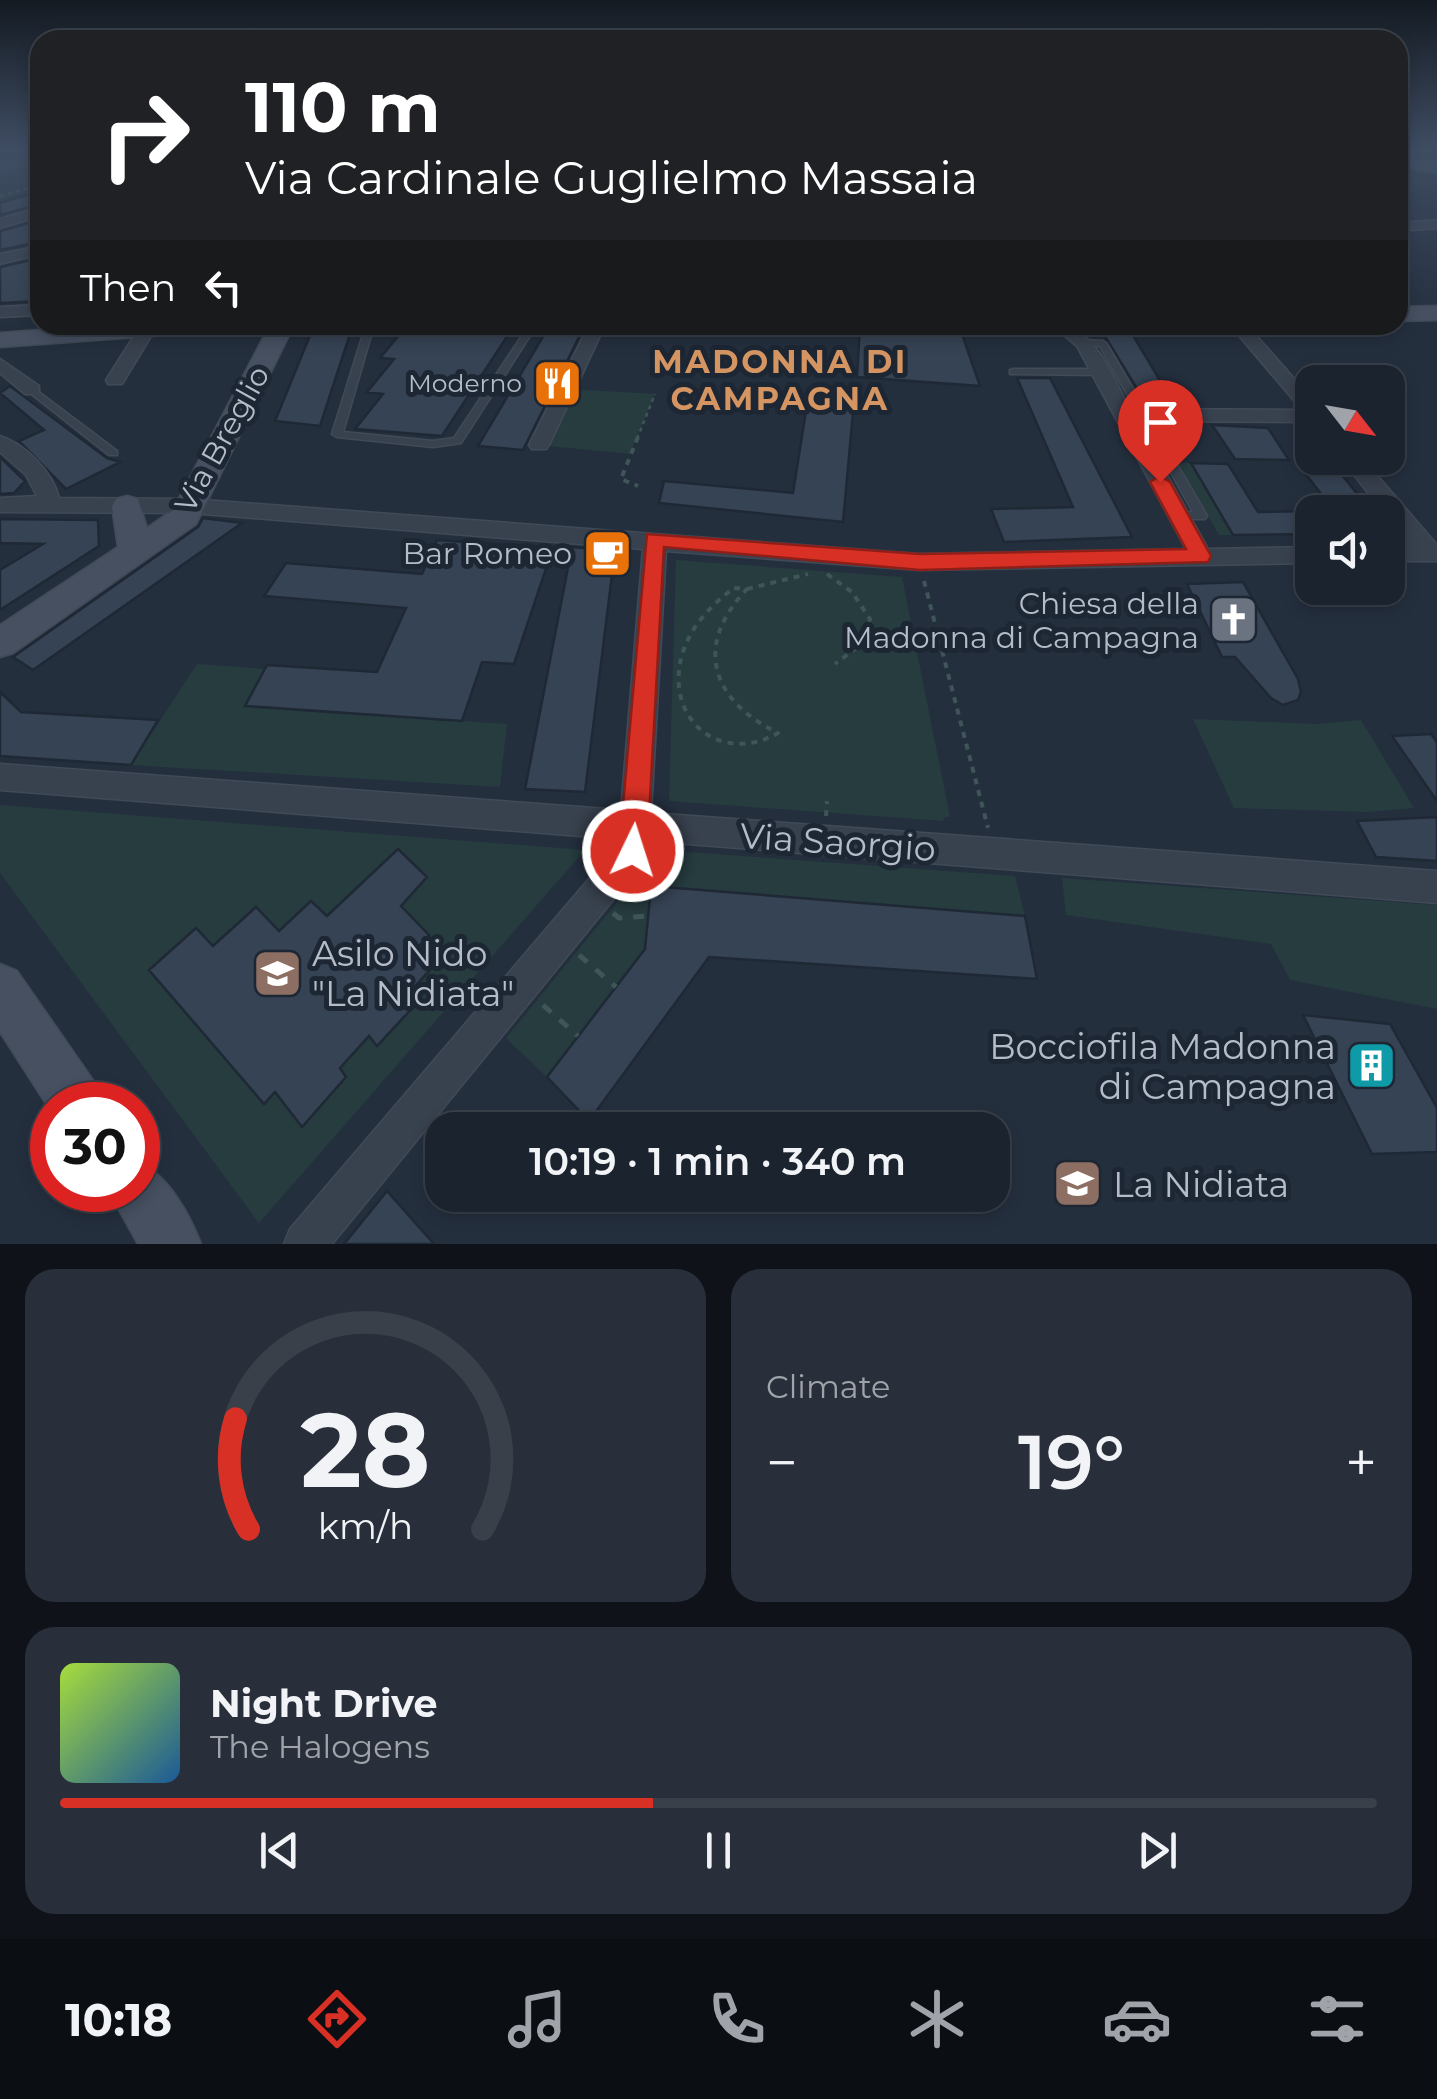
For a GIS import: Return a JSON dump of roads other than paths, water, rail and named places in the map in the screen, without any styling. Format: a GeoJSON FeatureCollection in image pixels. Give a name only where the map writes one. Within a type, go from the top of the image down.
{"type":"FeatureCollection","features":[{"type":"Feature","properties":{"kind":"street"},"geometry":{"type":"LineString","coordinates":[[0,224],[30,214]]}},
{"type":"Feature","properties":{"kind":"street"},"geometry":{"type":"LineString","coordinates":[[1408,226],[1437,224]]}},
{"type":"Feature","properties":{"kind":"street"},"geometry":{"type":"LineString","coordinates":[[0,258],[30,252]]}},
{"type":"Feature","properties":{"kind":"street"},"geometry":{"type":"LineString","coordinates":[[0,312],[30,310]]}},
{"type":"Feature","properties":{"kind":"street"},"geometry":{"type":"LineString","coordinates":[[1408,314],[1437,313]]}},
{"type":"Feature","properties":{"kind":"street"},"geometry":{"type":"LineString","coordinates":[[0,340],[61,335]]}},
{"type":"Feature","properties":{"kind":"street"},"geometry":{"type":"LineString","coordinates":[[115,380],[143,335]]}},
{"type":"Feature","properties":{"kind":"street","name":"Via Breglio"},"geometry":{"type":"LineString","coordinates":[[0,644],[184,516],[277,335]]}},
{"type":"Feature","properties":{"kind":"street"},"geometry":{"type":"LineString","coordinates":[[539,445],[592,335]]}},
{"type":"Feature","properties":{"kind":"street"},"geometry":{"type":"LineString","coordinates":[[1084,335],[1100,372],[1134,416],[1178,516],[1201,556]]}},
{"type":"Feature","properties":{"kind":"street"},"geometry":{"type":"LineString","coordinates":[[1246,335],[1295,393]]}},
{"type":"Feature","properties":{"kind":"street"},"geometry":{"type":"LineString","coordinates":[[0,364],[32,390]]}},
{"type":"Feature","properties":{"kind":"street"},"geometry":{"type":"LineString","coordinates":[[1134,416],[1295,413]]}},
{"type":"Feature","properties":{"kind":"street"},"geometry":{"type":"LineString","coordinates":[[4,452],[44,482],[50,496],[46,506]]}},
{"type":"Feature","properties":{"kind":"street"},"geometry":{"type":"LineString","coordinates":[[1365,475],[1432,553]]}},
{"type":"Feature","properties":{"kind":"street"},"geometry":{"type":"LineString","coordinates":[[0,505],[191,506],[920,562],[1295,555]]}},
{"type":"Feature","properties":{"kind":"street"},"geometry":{"type":"LineString","coordinates":[[127,506],[135,551]]}},
{"type":"Feature","properties":{"kind":"street"},"geometry":{"type":"LineString","coordinates":[[305,1244],[633,851],[654,539]]}},
{"type":"Feature","properties":{"kind":"street"},"geometry":{"type":"LineString","coordinates":[[1405,554],[1432,553]]}},
{"type":"Feature","properties":{"kind":"street","name":"Via Saorgio"},"geometry":{"type":"LineString","coordinates":[[0,777],[1437,887]]}},
{"type":"Feature","properties":{"kind":"street"},"geometry":{"type":"LineString","coordinates":[[0,988],[63,1082]]}},
{"type":"Feature","properties":{"kind":"street"},"geometry":{"type":"LineString","coordinates":[[151,1212],[172,1244]]}},
{"type":"Feature","properties":{"kind":"lane"},"geometry":{"type":"LineString","coordinates":[[367,335],[338,434],[433,444],[457,440],[526,335]]}},
{"type":"Feature","properties":{"kind":"lane"},"geometry":{"type":"LineString","coordinates":[[1086,335],[1102,344],[1134,416]]}},
{"type":"Feature","properties":{"kind":"lane"},"geometry":{"type":"LineString","coordinates":[[1013,372],[1100,372]]}},
{"type":"Feature","properties":{"kind":"lane"},"geometry":{"type":"LineString","coordinates":[[32,390],[113,454]]}},
{"type":"Feature","properties":{"kind":"place","name":"Moderno"},"geometry":{"type":"Point","coordinates":[557,383]}},
{"type":"Feature","properties":{"kind":"place","name":"Bar Romeo"},"geometry":{"type":"Point","coordinates":[607,553]}},
{"type":"Feature","properties":{"kind":"place","name":"Chiesa della Madonna di Campagna"},"geometry":{"type":"Point","coordinates":[1234,620]}},
{"type":"Feature","properties":{"kind":"place","name":"Asilo Nido \"La Nidiata\""},"geometry":{"type":"Point","coordinates":[277,973]}},
{"type":"Feature","properties":{"kind":"place","name":"Bocciofila Madonna di Campagna"},"geometry":{"type":"Point","coordinates":[1371,1066]}},
{"type":"Feature","properties":{"kind":"place","name":"La Nidiata"},"geometry":{"type":"Point","coordinates":[1078,1184]}},
{"type":"Feature","properties":{"kind":"district","name":"MADONNA DI CAMPAGNA"},"geometry":{"type":"Point","coordinates":[780,380]}}]}
